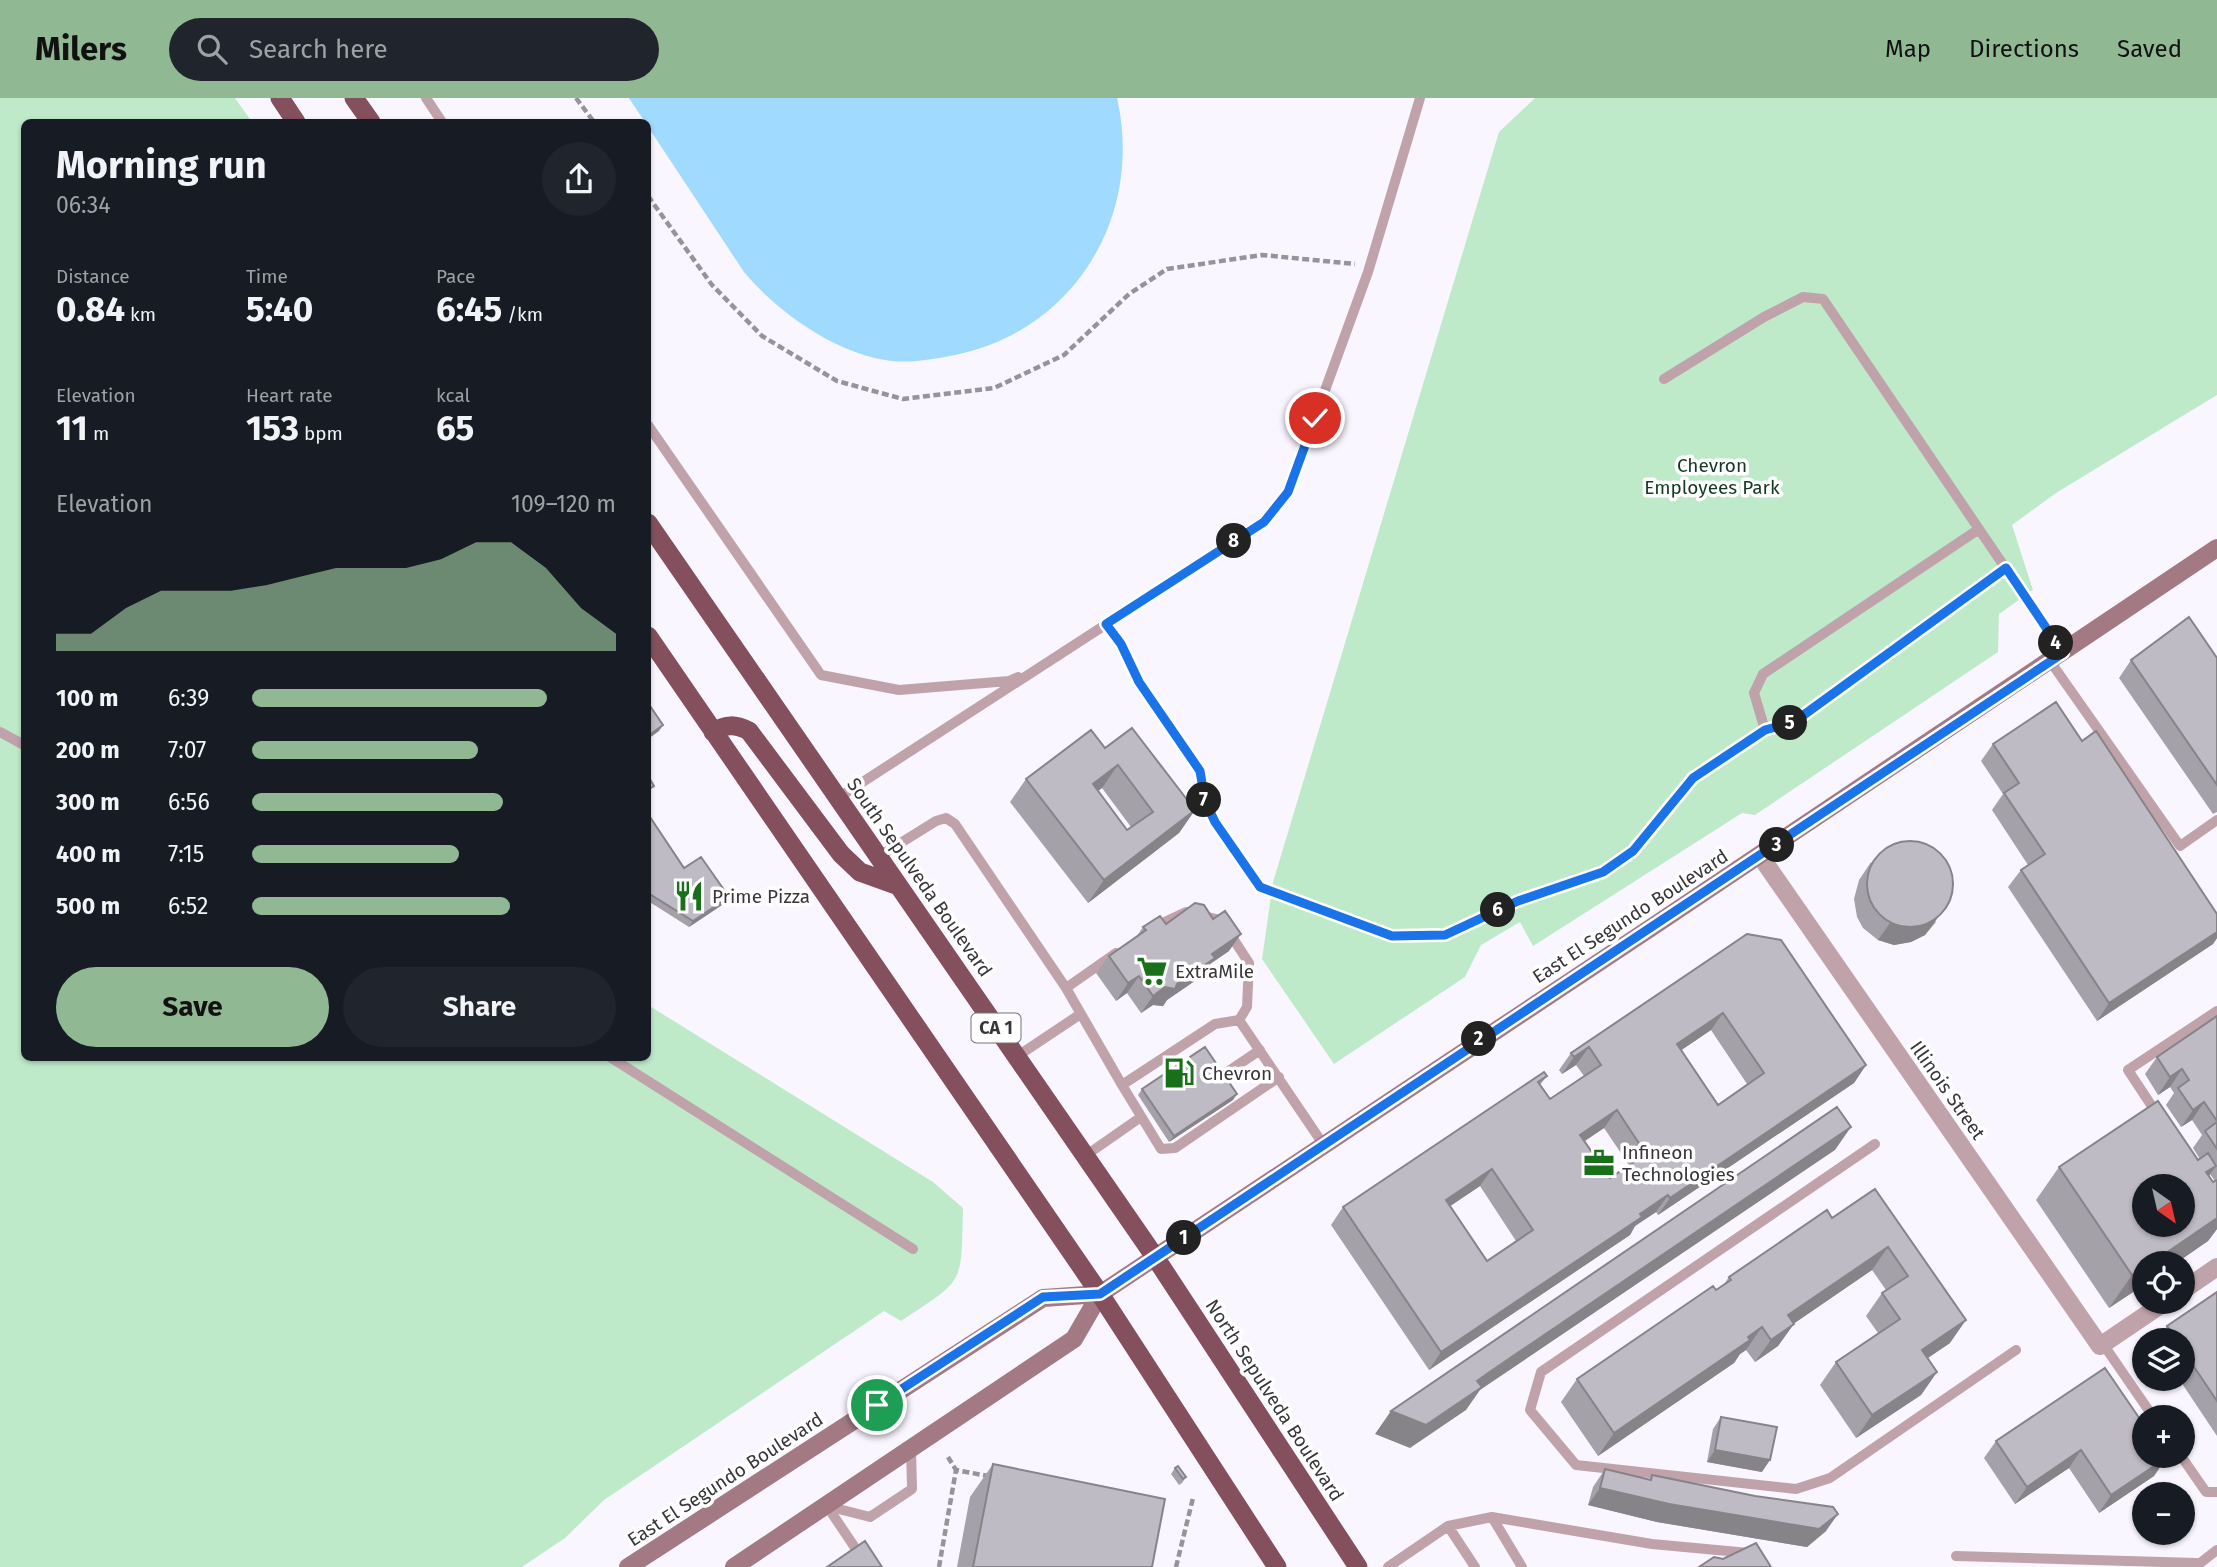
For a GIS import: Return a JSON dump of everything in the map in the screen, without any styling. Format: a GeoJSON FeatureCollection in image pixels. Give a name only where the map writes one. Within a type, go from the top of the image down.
{"type":"FeatureCollection","features":[{"type":"Feature","properties":{"kind":"highway"},"geometry":{"type":"LineString","coordinates":[[280,98],[294,119]]}},
{"type":"Feature","properties":{"kind":"highway"},"geometry":{"type":"LineString","coordinates":[[354,98],[369,119]]}},
{"type":"Feature","properties":{"kind":"highway","name":"South Sepulveda Boulevard"},"geometry":{"type":"LineString","coordinates":[[651,527],[1155,1257]]}},
{"type":"Feature","properties":{"kind":"highway"},"geometry":{"type":"LineString","coordinates":[[651,640],[1100,1294],[1277,1567]]}},
{"type":"Feature","properties":{"kind":"highway"},"geometry":{"type":"LineString","coordinates":[[713,732],[723,726],[737,725],[749,731],[841,854],[860,872],[899,886]]}},
{"type":"Feature","properties":{"kind":"highway","name":"North Sepulveda Boulevard"},"geometry":{"type":"LineString","coordinates":[[1155,1257],[1358,1567]]}},
{"type":"Feature","properties":{"kind":"main road","name":"East El Segundo Boulevard"},"geometry":{"type":"LineString","coordinates":[[734,1567],[1074,1339],[1100,1294],[1760,857],[2217,548]]}},
{"type":"Feature","properties":{"kind":"main road","name":"East El Segundo Boulevard"},"geometry":{"type":"LineString","coordinates":[[628,1567],[1043,1297],[1100,1294]]}},
{"type":"Feature","properties":{"kind":"street","name":"Illinois Street"},"geometry":{"type":"LineString","coordinates":[[1760,857],[2101,1345]]}},
{"type":"Feature","properties":{"kind":"street"},"geometry":{"type":"LineString","coordinates":[[2195,1281],[2217,1267]]}},
{"type":"Feature","properties":{"kind":"street"},"geometry":{"type":"LineString","coordinates":[[2101,1345],[2147,1314]]}},
{"type":"Feature","properties":{"kind":"lane"},"geometry":{"type":"LineString","coordinates":[[426,98],[440,119]]}},
{"type":"Feature","properties":{"kind":"lane"},"geometry":{"type":"LineString","coordinates":[[838,798],[1264,522],[1288,492],[1370,266],[1418,100]]}},
{"type":"Feature","properties":{"kind":"lane"},"geometry":{"type":"LineString","coordinates":[[1664,379],[1803,297],[1823,299],[2006,568],[2056,657],[2180,846],[2217,820]]}},
{"type":"Feature","properties":{"kind":"lane"},"geometry":{"type":"LineString","coordinates":[[651,429],[821,675],[899,690],[1009,681],[1037,670]]}},
{"type":"Feature","properties":{"kind":"lane"},"geometry":{"type":"LineString","coordinates":[[1765,730],[1754,693],[1763,674],[1979,529]]}},
{"type":"Feature","properties":{"kind":"lane"},"geometry":{"type":"LineString","coordinates":[[1106,624],[1121,644],[1139,682],[1200,771],[1205,801],[1215,822],[1260,887],[1392,936],[1445,935],[1518,901],[1603,872],[1633,851],[1693,778],[1765,730],[1794,722],[2006,568]]}},
{"type":"Feature","properties":{"kind":"lane"},"geometry":{"type":"LineString","coordinates":[[0,732],[21,742]]}},
{"type":"Feature","properties":{"kind":"lane"},"geometry":{"type":"LineString","coordinates":[[878,857],[936,821],[946,818],[955,824],[1066,988],[1079,1015],[1161,1149],[1175,1148],[1279,1077]]}},
{"type":"Feature","properties":{"kind":"lane"},"geometry":{"type":"LineString","coordinates":[[1122,1086],[1215,1024],[1239,1020],[1247,1007],[1249,963],[1221,920],[1185,912],[1161,922],[1140,936]]}},
{"type":"Feature","properties":{"kind":"lane"},"geometry":{"type":"LineString","coordinates":[[1066,988],[1130,943]]}},
{"type":"Feature","properties":{"kind":"lane"},"geometry":{"type":"LineString","coordinates":[[2166,1128],[2127,1070],[2217,1011]]}},
{"type":"Feature","properties":{"kind":"lane"},"geometry":{"type":"LineString","coordinates":[[1016,1057],[1079,1015]]}},
{"type":"Feature","properties":{"kind":"lane"},"geometry":{"type":"LineString","coordinates":[[1239,1020],[1323,1144]]}},
{"type":"Feature","properties":{"kind":"lane"},"geometry":{"type":"LineString","coordinates":[[1203,1088],[1260,1050]]}},
{"type":"Feature","properties":{"kind":"lane"},"geometry":{"type":"LineString","coordinates":[[616,1061],[913,1249]]}},
{"type":"Feature","properties":{"kind":"lane"},"geometry":{"type":"LineString","coordinates":[[1085,1156],[1144,1121],[1158,1118]]}},
{"type":"Feature","properties":{"kind":"lane"},"geometry":{"type":"LineString","coordinates":[[1875,1143],[1541,1372],[1530,1410],[1576,1465],[1796,1489],[1830,1478],[2016,1350]]}},
{"type":"Feature","properties":{"kind":"lane"},"geometry":{"type":"LineString","coordinates":[[2101,1345],[2145,1405]]}},
{"type":"Feature","properties":{"kind":"lane"},"geometry":{"type":"LineString","coordinates":[[826,1506],[870,1517],[912,1489],[911,1448]]}},
{"type":"Feature","properties":{"kind":"lane"},"geometry":{"type":"LineString","coordinates":[[2189,1468],[2206,1492],[2217,1492]]}},
{"type":"Feature","properties":{"kind":"lane"},"geometry":{"type":"LineString","coordinates":[[826,1506],[868,1567]]}},
{"type":"Feature","properties":{"kind":"lane"},"geometry":{"type":"LineString","coordinates":[[1492,1517],[1522,1567]]}},
{"type":"Feature","properties":{"kind":"lane"},"geometry":{"type":"LineString","coordinates":[[1388,1567],[1448,1526],[1492,1517],[1652,1544],[1757,1554]]}},
{"type":"Feature","properties":{"kind":"lane"},"geometry":{"type":"LineString","coordinates":[[1448,1526],[1475,1567]]}},
{"type":"Feature","properties":{"kind":"lane"},"geometry":{"type":"LineString","coordinates":[[1956,1556],[2196,1565],[2217,1550]]}},
{"type":"Feature","properties":{"kind":"path"},"geometry":{"type":"LineString","coordinates":[[576,98],[592,119]]}},
{"type":"Feature","properties":{"kind":"path"},"geometry":{"type":"LineString","coordinates":[[651,200],[712,285],[762,335],[837,381],[903,399],[994,387],[1064,355],[1129,294],[1167,269],[1262,255],[1370,266]]}},
{"type":"Feature","properties":{"kind":"path"},"geometry":{"type":"LineString","coordinates":[[939,1567],[956,1470],[948,1457]]}},
{"type":"Feature","properties":{"kind":"path"},"geometry":{"type":"LineString","coordinates":[[956,1470],[996,1477]]}},
{"type":"Feature","properties":{"kind":"path"},"geometry":{"type":"LineString","coordinates":[[1176,1567],[1193,1498]]}},
{"type":"Feature","properties":{"kind":"green space"},"geometry":{"type":"Polygon","coordinates":[[[0,98],[235,98],[250,119],[21,119],[21,1061],[651,1061],[651,1007],[933,1182],[963,1208],[960,1267],[956,1278],[938,1296],[901,1321],[884,1311],[604,1500],[565,1538],[522,1567],[0,1567],[0,98]]]}},
{"type":"Feature","properties":{"kind":"green space","name":"Chevron Employees Park"},"geometry":{"type":"Polygon","coordinates":[[[1535,98],[2217,98],[2217,395],[2056,493],[2012,525],[2033,590],[1999,614],[1998,652],[1755,815],[1742,813],[1533,946],[1520,922],[1481,945],[1465,977],[1334,1064],[1262,959],[1273,882],[1499,132],[1535,98]]]}},
{"type":"Feature","properties":{"kind":"water"},"geometry":{"type":"Polygon","coordinates":[[[629,98],[1117,98],[1123,142],[1120,185],[1109,225],[1091,262],[1066,294],[1034,321],[997,342],[955,355],[916,361],[892,361],[851,350],[810,330],[758,287],[744,272],[651,131],[651,119],[643,119],[629,98]]]}},
{"type":"Feature","properties":{"kind":"building"},"geometry":{"type":"Polygon","coordinates":[[[2189,617],[2217,658],[2217,785],[2131,660],[2189,617]]]}},
{"type":"Feature","properties":{"kind":"building"},"geometry":{"type":"Polygon","coordinates":[[[2056,702],[2082,741],[2096,731],[2217,914],[2217,932],[2109,1003],[2021,870],[2045,854],[2004,793],[2019,783],[1993,744],[2056,702]]]}},
{"type":"Feature","properties":{"kind":"building"},"geometry":{"type":"Polygon","coordinates":[[[651,707],[663,725],[651,734],[651,707]]]}},
{"type":"Feature","properties":{"kind":"building"},"geometry":{"type":"Polygon","coordinates":[[[1132,728],[1195,810],[1104,880],[1026,779],[1091,730],[1105,748],[1132,728]],[[1118,765],[1093,784],[1127,830],[1153,812],[1118,765]]]}},
{"type":"Feature","properties":{"kind":"building"},"geometry":{"type":"Polygon","coordinates":[[[651,818],[684,868],[701,857],[729,897],[693,921],[651,895],[651,818]]]}},
{"type":"Feature","properties":{"kind":"building"},"geometry":{"type":"Polygon","coordinates":[[[1910,841],[1934,848],[1946,860],[1953,884],[1946,908],[1934,920],[1910,927],[1886,920],[1874,908],[1867,884],[1874,860],[1886,848],[1910,841]]]}},
{"type":"Feature","properties":{"kind":"building"},"geometry":{"type":"Polygon","coordinates":[[[1195,903],[1204,905],[1213,919],[1225,911],[1241,934],[1212,954],[1215,958],[1177,984],[1175,989],[1165,987],[1153,996],[1139,976],[1128,983],[1109,956],[1146,930],[1143,927],[1160,916],[1166,924],[1195,903]]]}},
{"type":"Feature","properties":{"kind":"building"},"geometry":{"type":"Polygon","coordinates":[[[1747,934],[1781,940],[1866,1065],[1670,1198],[1668,1195],[1640,1214],[1642,1217],[1441,1352],[1343,1207],[1544,1072],[1547,1076],[1538,1082],[1550,1099],[1601,1065],[1589,1047],[1574,1057],[1571,1053],[1747,934]],[[1723,1013],[1677,1044],[1718,1105],[1764,1073],[1723,1013]],[[1617,1110],[1580,1135],[1610,1178],[1646,1154],[1617,1110]],[[1492,1169],[1446,1200],[1487,1261],[1533,1230],[1492,1169]]]}},
{"type":"Feature","properties":{"kind":"building"},"geometry":{"type":"Polygon","coordinates":[[[2217,1016],[2217,1121],[2204,1102],[2193,1110],[2178,1088],[2189,1080],[2182,1069],[2170,1077],[2157,1057],[2217,1016]]]}},
{"type":"Feature","properties":{"kind":"building"},"geometry":{"type":"Polygon","coordinates":[[[1205,1047],[1237,1094],[1174,1136],[1142,1089],[1205,1047]]]}},
{"type":"Feature","properties":{"kind":"building"},"geometry":{"type":"Polygon","coordinates":[[[2158,1101],[2198,1160],[2208,1153],[2216,1166],[2206,1172],[2213,1182],[2217,1180],[2217,1218],[2195,1233],[2195,1174],[2132,1174],[2132,1237],[2189,1237],[2169,1251],[2132,1251],[2132,1275],[2059,1167],[2158,1101]]]}},
{"type":"Feature","properties":{"kind":"building"},"geometry":{"type":"Polygon","coordinates":[[[1837,1107],[1851,1127],[1491,1371],[1477,1381],[1482,1387],[1426,1425],[1391,1411],[1837,1107]]]}},
{"type":"Feature","properties":{"kind":"building"},"geometry":{"type":"Polygon","coordinates":[[[2217,1122],[2217,1149],[2205,1131],[2217,1122]]]}},
{"type":"Feature","properties":{"kind":"building"},"geometry":{"type":"Polygon","coordinates":[[[1875,1189],[1966,1320],[1922,1350],[1937,1372],[1872,1415],[1836,1362],[1900,1319],[1882,1293],[1908,1276],[1888,1247],[1788,1315],[1794,1324],[1771,1340],[1762,1327],[1748,1337],[1750,1340],[1614,1433],[1577,1379],[1713,1286],[1716,1290],[1731,1280],[1729,1277],[1827,1210],[1832,1218],[1875,1189]]]}},
{"type":"Feature","properties":{"kind":"building"},"geometry":{"type":"Polygon","coordinates":[[[2217,1292],[2217,1401],[2195,1368],[2195,1328],[2167,1326],[2185,1314],[2195,1314],[2195,1307],[2217,1292]]]}},
{"type":"Feature","properties":{"kind":"building"},"geometry":{"type":"Polygon","coordinates":[[[2105,1368],[2132,1407],[2132,1468],[2151,1468],[2111,1495],[2081,1450],[2027,1487],[1996,1441],[2105,1368]]]}},
{"type":"Feature","properties":{"kind":"building"},"geometry":{"type":"Polygon","coordinates":[[[1721,1417],[1777,1427],[1770,1460],[1715,1450],[1721,1417]]]}},
{"type":"Feature","properties":{"kind":"building"},"geometry":{"type":"Polygon","coordinates":[[[993,1464],[1165,1499],[1152,1567],[973,1567],[993,1464]]]}},
{"type":"Feature","properties":{"kind":"building"},"geometry":{"type":"Polygon","coordinates":[[[1178,1466],[1186,1477],[1183,1479],[1175,1468],[1178,1466]]]}},
{"type":"Feature","properties":{"kind":"building"},"geometry":{"type":"Polygon","coordinates":[[[1605,1469],[1651,1480],[1652,1475],[1755,1496],[1833,1507],[1838,1514],[1819,1529],[1669,1504],[1600,1488],[1605,1469]]]}},
{"type":"Feature","properties":{"kind":"building"},"geometry":{"type":"Polygon","coordinates":[[[865,1541],[882,1567],[827,1567],[865,1541]]]}},
{"type":"Feature","properties":{"kind":"building"},"geometry":{"type":"Polygon","coordinates":[[[1756,1543],[1771,1567],[1699,1567],[1714,1557],[1723,1559],[1756,1543]]]}},
{"type":"Feature","properties":{"kind":"place","name":"Prime Pizza"},"geometry":{"type":"Point","coordinates":[689,896]}},
{"type":"Feature","properties":{"kind":"place","name":"ExtraMile"},"geometry":{"type":"Point","coordinates":[1152,971]}},
{"type":"Feature","properties":{"kind":"place","name":"Chevron"},"geometry":{"type":"Point","coordinates":[1179,1073]}},
{"type":"Feature","properties":{"kind":"place","name":"Infineon Technologies"},"geometry":{"type":"Point","coordinates":[1599,1163]}},
{"type":"Feature","properties":{"kind":"route"},"geometry":{"type":"LineString","coordinates":[[877,1405],[1043,1297],[1100,1294],[1486,1034],[1760,857],[2063,653],[2006,568],[1794,722],[1765,730],[1693,778],[1633,851],[1603,872],[1518,901],[1445,935],[1392,936],[1260,887],[1215,822],[1205,801],[1200,771],[1139,682],[1121,644],[1106,624],[1264,522],[1288,492],[1315,418]]}}]}
